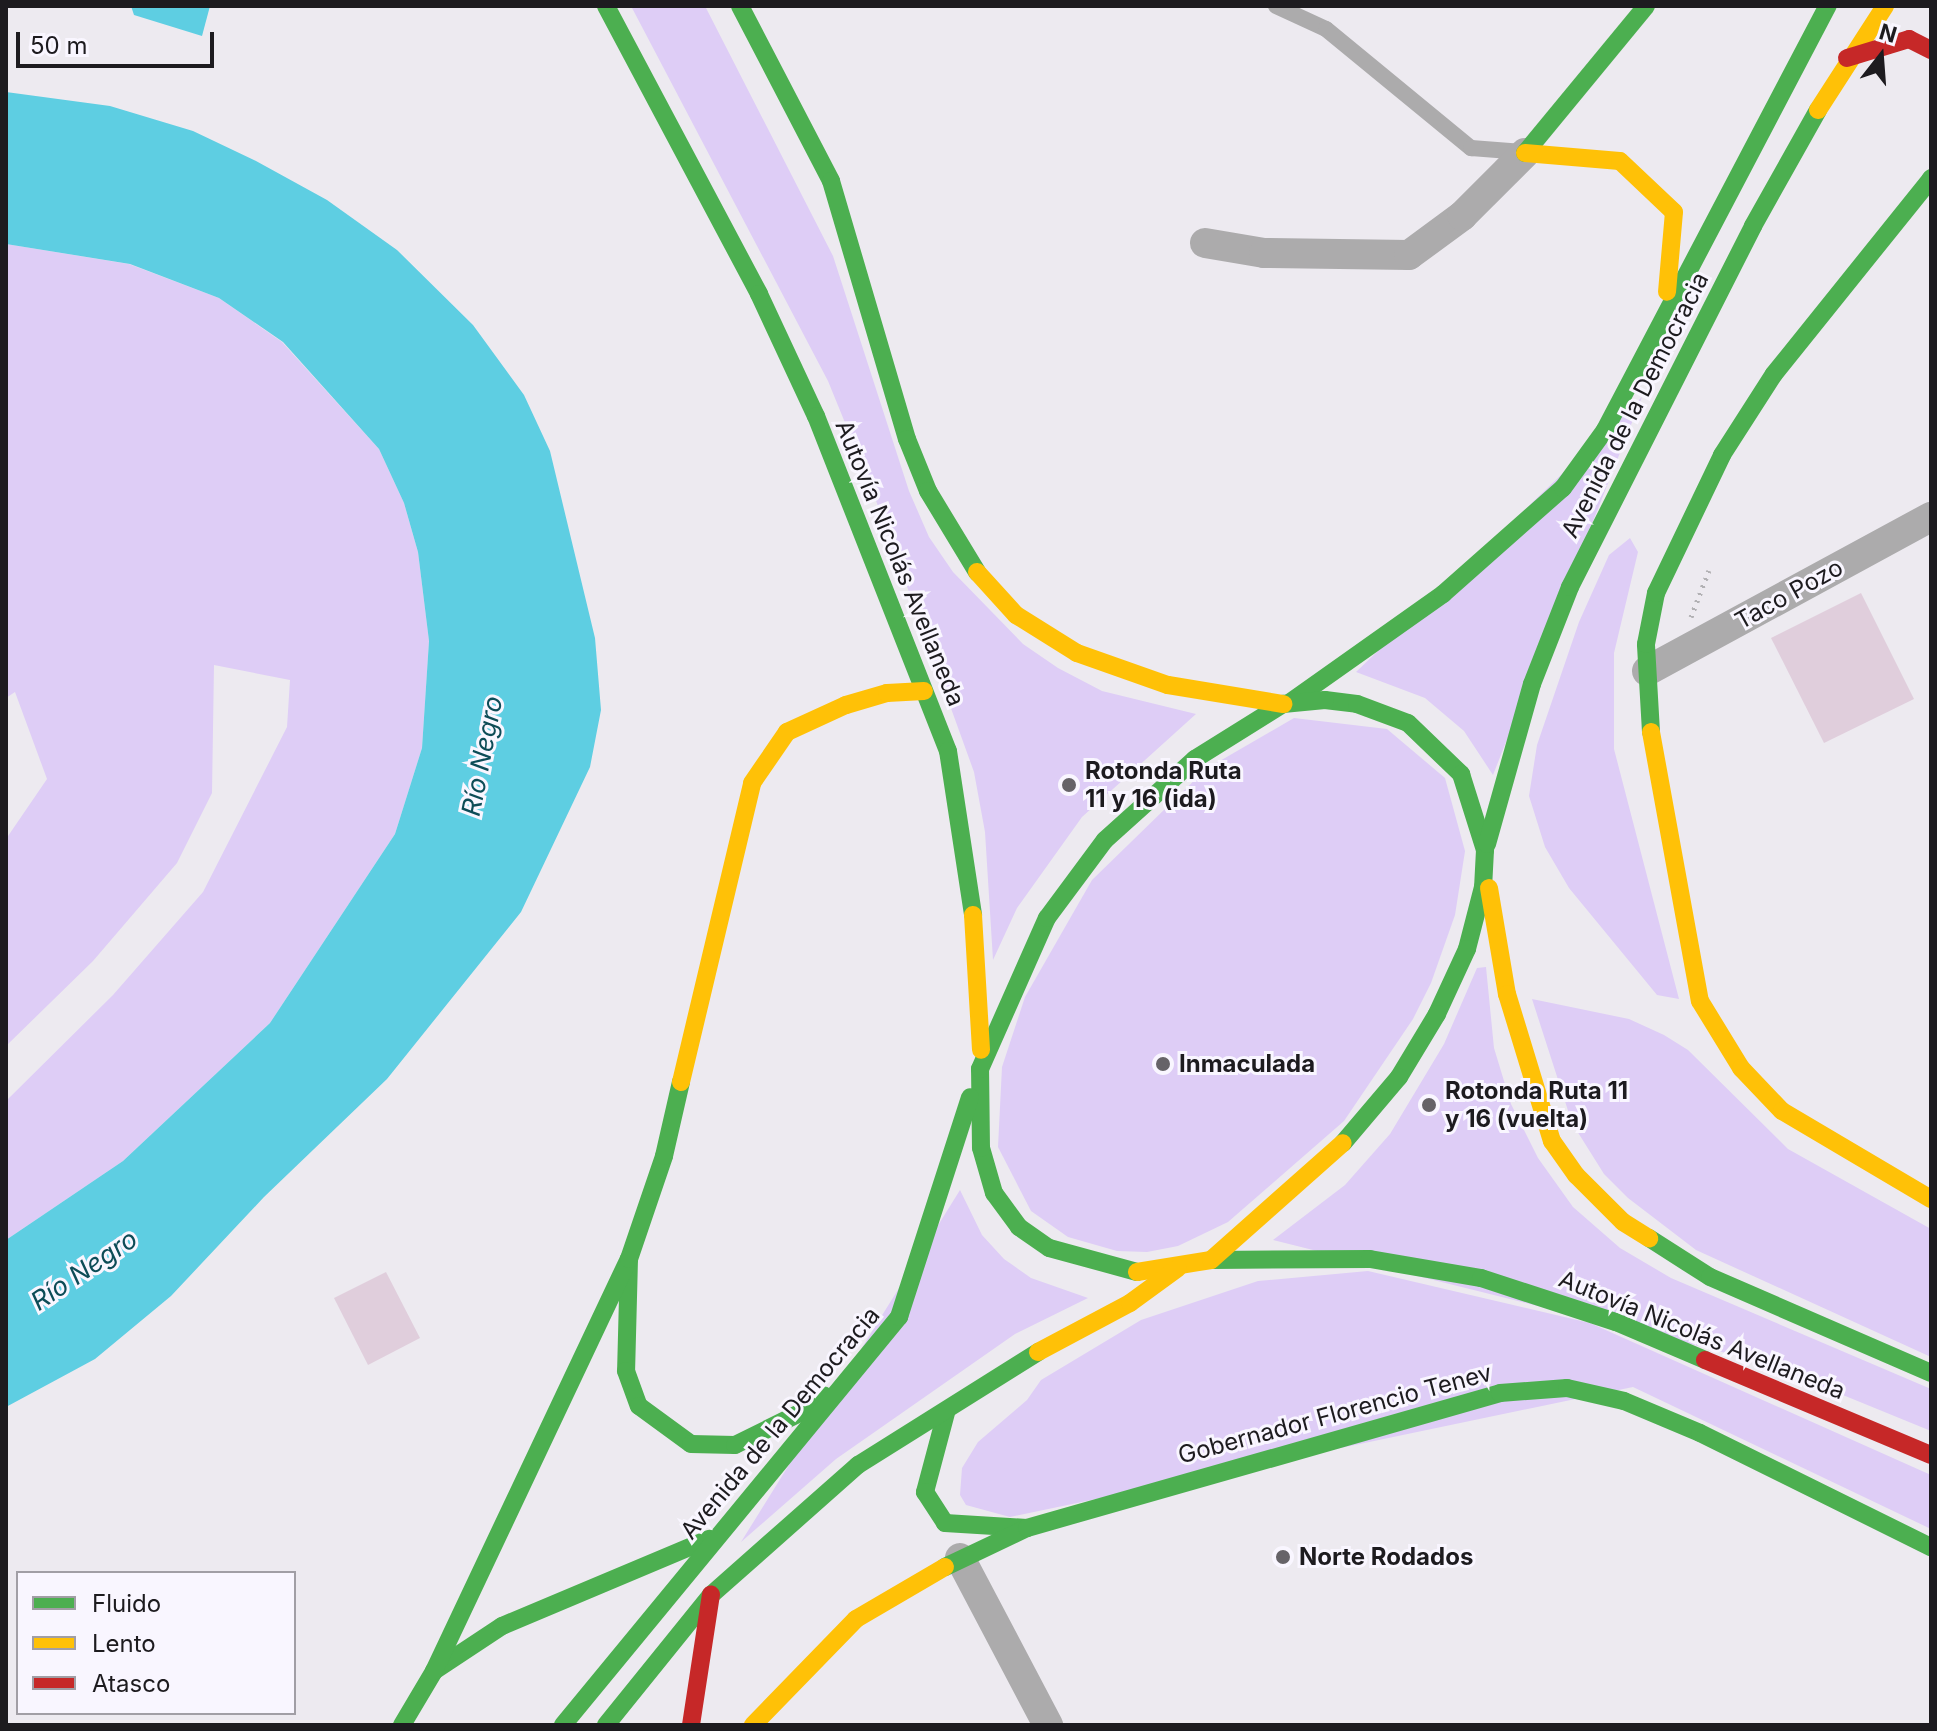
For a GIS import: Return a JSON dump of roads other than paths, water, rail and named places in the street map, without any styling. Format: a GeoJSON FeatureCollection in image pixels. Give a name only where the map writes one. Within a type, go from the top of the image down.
{"type":"FeatureCollection","features":[{"type":"Feature","properties":{"kind":"main road","name":"Autovía Nicolás Avellaneda"},"geometry":{"type":"LineString","coordinates":[[606,6],[816,416],[948,751],[964,837],[981,1064],[984,1169],[1004,1211],[1019,1227],[1049,1248],[1092,1265],[1147,1273],[1178,1268]]}},
{"type":"Feature","properties":{"kind":"main road"},"geometry":{"type":"LineString","coordinates":[[740,6],[831,181],[907,439],[928,491],[971,565],[1016,615],[1077,653],[1168,685],[1286,704],[1357,704],[1396,717],[1427,736],[1461,774],[1481,821],[1521,1045],[1552,1141],[1576,1175],[1623,1222],[1710,1277],[1931,1373]]}},
{"type":"Feature","properties":{"kind":"main road"},"geometry":{"type":"LineString","coordinates":[[1525,153],[1646,6]]}},
{"type":"Feature","properties":{"kind":"main road","name":"Avenida de la Democracia"},"geometry":{"type":"LineString","coordinates":[[563,1725],[718,1535],[760,1492],[899,1317],[981,1064],[1047,918],[1084,864],[1162,785],[1286,704],[1443,594],[1533,519],[1605,430],[1828,6]]}},
{"type":"Feature","properties":{"kind":"main road","name":"Avenida de la Democracia"},"geometry":{"type":"LineString","coordinates":[[1211,1260],[1297,1189],[1374,1111],[1399,1077],[1437,1014],[1467,949],[1485,856],[1532,684],[1570,587],[1753,226],[1847,58],[1885,6]]}},
{"type":"Feature","properties":{"kind":"main road"},"geometry":{"type":"LineString","coordinates":[[1847,58],[1909,39],[1931,50]]}},
{"type":"Feature","properties":{"kind":"main road"},"geometry":{"type":"LineString","coordinates":[[1525,153],[1620,161],[1674,212],[1664,318]]}},
{"type":"Feature","properties":{"kind":"main road"},"geometry":{"type":"LineString","coordinates":[[1931,179],[1774,374],[1722,455],[1656,593],[1647,671],[1653,763],[1700,1001],[1741,1068],[1782,1111],[1931,1199]]}},
{"type":"Feature","properties":{"kind":"main road"},"geometry":{"type":"LineString","coordinates":[[402,1725],[434,1671],[629,1259],[668,1141],[752,783],[787,732],[846,705],[887,693],[924,691]]}},
{"type":"Feature","properties":{"kind":"main road"},"geometry":{"type":"LineString","coordinates":[[629,1259],[626,1371],[639,1406],[691,1444],[735,1445],[808,1409],[865,1359]]}},
{"type":"Feature","properties":{"kind":"main road","name":"Autovía Nicolás Avellaneda"},"geometry":{"type":"LineString","coordinates":[[1211,1260],[1370,1259],[1481,1278],[1616,1322],[1931,1455]]}},
{"type":"Feature","properties":{"kind":"main road"},"geometry":{"type":"LineString","coordinates":[[606,1725],[711,1595],[858,1465],[946,1413],[1005,1370],[1130,1303],[1178,1268],[1211,1260]]}},
{"type":"Feature","properties":{"kind":"main road","name":"Gobernador Florencio Tenev"},"geometry":{"type":"LineString","coordinates":[[753,1725],[856,1619],[960,1558],[1027,1528],[1500,1393],[1567,1388],[1661,1415],[1931,1547]]}},
{"type":"Feature","properties":{"kind":"main road"},"geometry":{"type":"LineString","coordinates":[[946,1413],[925,1492],[945,1523],[1027,1528]]}},
{"type":"Feature","properties":{"kind":"main road"},"geometry":{"type":"LineString","coordinates":[[434,1671],[502,1626],[718,1535]]}},
{"type":"Feature","properties":{"kind":"main road"},"geometry":{"type":"LineString","coordinates":[[691,1725],[711,1595]]}},
{"type":"Feature","properties":{"kind":"street"},"geometry":{"type":"LineString","coordinates":[[1205,243],[1264,253],[1409,255],[1462,216],[1525,153]]}},
{"type":"Feature","properties":{"kind":"street","name":"Taco Pozo"},"geometry":{"type":"LineString","coordinates":[[1647,671],[1931,517]]}},
{"type":"Feature","properties":{"kind":"street"},"geometry":{"type":"LineString","coordinates":[[960,1558],[1048,1725]]}},
{"type":"Feature","properties":{"kind":"lane"},"geometry":{"type":"LineString","coordinates":[[1276,6],[1326,29],[1471,148],[1525,153]]}},
{"type":"Feature","properties":{"kind":"water"},"geometry":{"type":"Polygon","coordinates":[[[131,6],[210,6],[202,36],[134,15],[131,6]]]}},
{"type":"Feature","properties":{"kind":"water","name":"Río Negro"},"geometry":{"type":"Polygon","coordinates":[[[6,92],[110,106],[193,131],[256,161],[327,200],[397,250],[473,325],[524,395],[550,451],[595,638],[601,710],[590,767],[521,912],[387,1079],[264,1197],[171,1296],[95,1359],[6,1407],[6,1240],[123,1161],[270,1023],[395,834],[422,748],[429,641],[418,552],[404,503],[379,449],[283,342],[219,298],[130,264],[6,244],[6,92]]]}},
{"type":"Feature","properties":{"kind":"place","name":"Rotonda Ruta 11 y 16 (ida)"},"geometry":{"type":"Point","coordinates":[1069,785]}},
{"type":"Feature","properties":{"kind":"place","name":"Inmaculada"},"geometry":{"type":"Point","coordinates":[1163,1064]}},
{"type":"Feature","properties":{"kind":"place","name":"Rotonda Ruta 11 y 16 (vuelta)"},"geometry":{"type":"Point","coordinates":[1429,1105]}},
{"type":"Feature","properties":{"kind":"place","name":"Norte Rodados"},"geometry":{"type":"Point","coordinates":[1283,1557]}}]}
